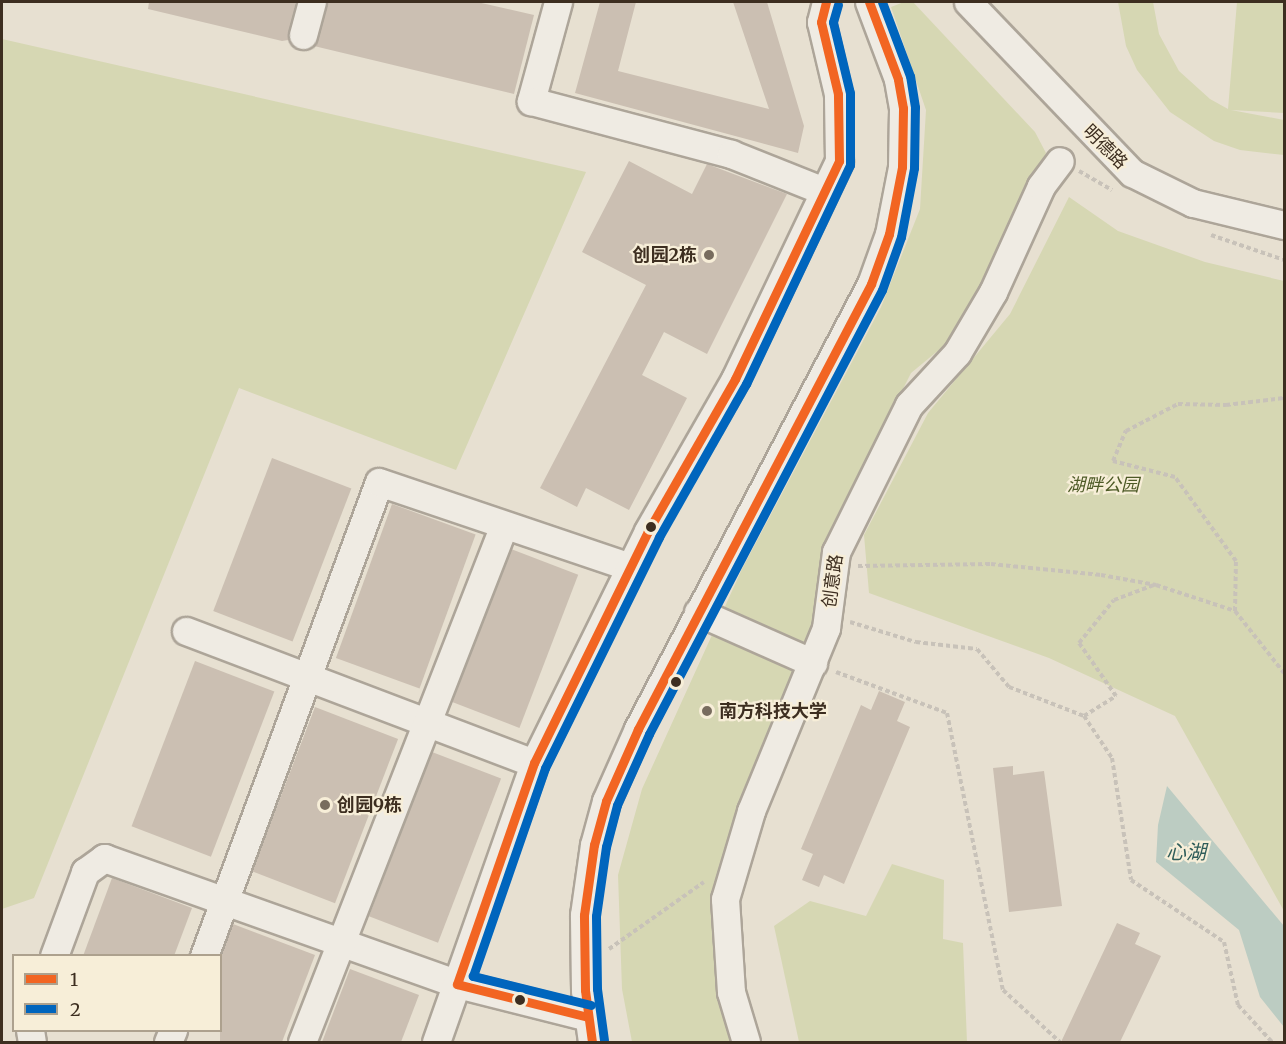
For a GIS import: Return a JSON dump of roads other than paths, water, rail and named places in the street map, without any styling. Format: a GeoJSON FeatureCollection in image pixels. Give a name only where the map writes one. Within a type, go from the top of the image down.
{"type":"FeatureCollection","features":[{"type":"Feature","properties":{"kind":"street"},"geometry":{"type":"LineString","coordinates":[[303,35],[312,2]]}},
{"type":"Feature","properties":{"kind":"street"},"geometry":{"type":"LineString","coordinates":[[554,2],[531,101],[731,153],[824,191]]}},
{"type":"Feature","properties":{"kind":"street"},"geometry":{"type":"LineString","coordinates":[[436,1042],[534,764],[630,567],[735,379],[839,161],[842,134],[838,94],[821,22],[826,2]]}},
{"type":"Feature","properties":{"kind":"street"},"geometry":{"type":"LineString","coordinates":[[55,954],[85,872],[104,858],[590,1030],[584,966],[586,890],[599,823],[625,753],[871,284],[889,234],[902,160],[903,108],[898,79],[869,2]]}},
{"type":"Feature","properties":{"kind":"street","name":"明德路"},"geometry":{"type":"LineString","coordinates":[[968,2],[1132,173],[1193,203],[1284,225]]}},
{"type":"Feature","properties":{"kind":"street","name":"创意路"},"geometry":{"type":"LineString","coordinates":[[746,1042],[731,992],[725,947],[725,899],[733,862],[826,628],[836,552],[909,405],[957,353],[993,292],[1041,186],[1060,160]]}},
{"type":"Feature","properties":{"kind":"street"},"geometry":{"type":"LineString","coordinates":[[205,954],[379,482],[630,567]]}},
{"type":"Feature","properties":{"kind":"street"},"geometry":{"type":"LineString","coordinates":[[302,1042],[429,723],[504,525]]}},
{"type":"Feature","properties":{"kind":"street"},"geometry":{"type":"LineString","coordinates":[[698,612],[813,663]]}},
{"type":"Feature","properties":{"kind":"street"},"geometry":{"type":"LineString","coordinates":[[186,631],[534,764]]}},
{"type":"Feature","properties":{"kind":"water","name":"心湖"},"geometry":{"type":"Polygon","coordinates":[[[1167,786],[1284,926],[1284,1027],[1260,997],[1239,930],[1156,862],[1158,825],[1167,786]]]}},
{"type":"Feature","properties":{"kind":"place","name":"创园2栋"},"geometry":{"type":"Point","coordinates":[709,255]}},
{"type":"Feature","properties":{"kind":"place","name":"南方科技大学"},"geometry":{"type":"Point","coordinates":[707,711]}},
{"type":"Feature","properties":{"kind":"place","name":"创园9栋"},"geometry":{"type":"Point","coordinates":[325,805]}},
{"type":"Feature","properties":{"kind":"park label","name":"湖畔公园"},"geometry":{"type":"Point","coordinates":[1103,485]}}]}
